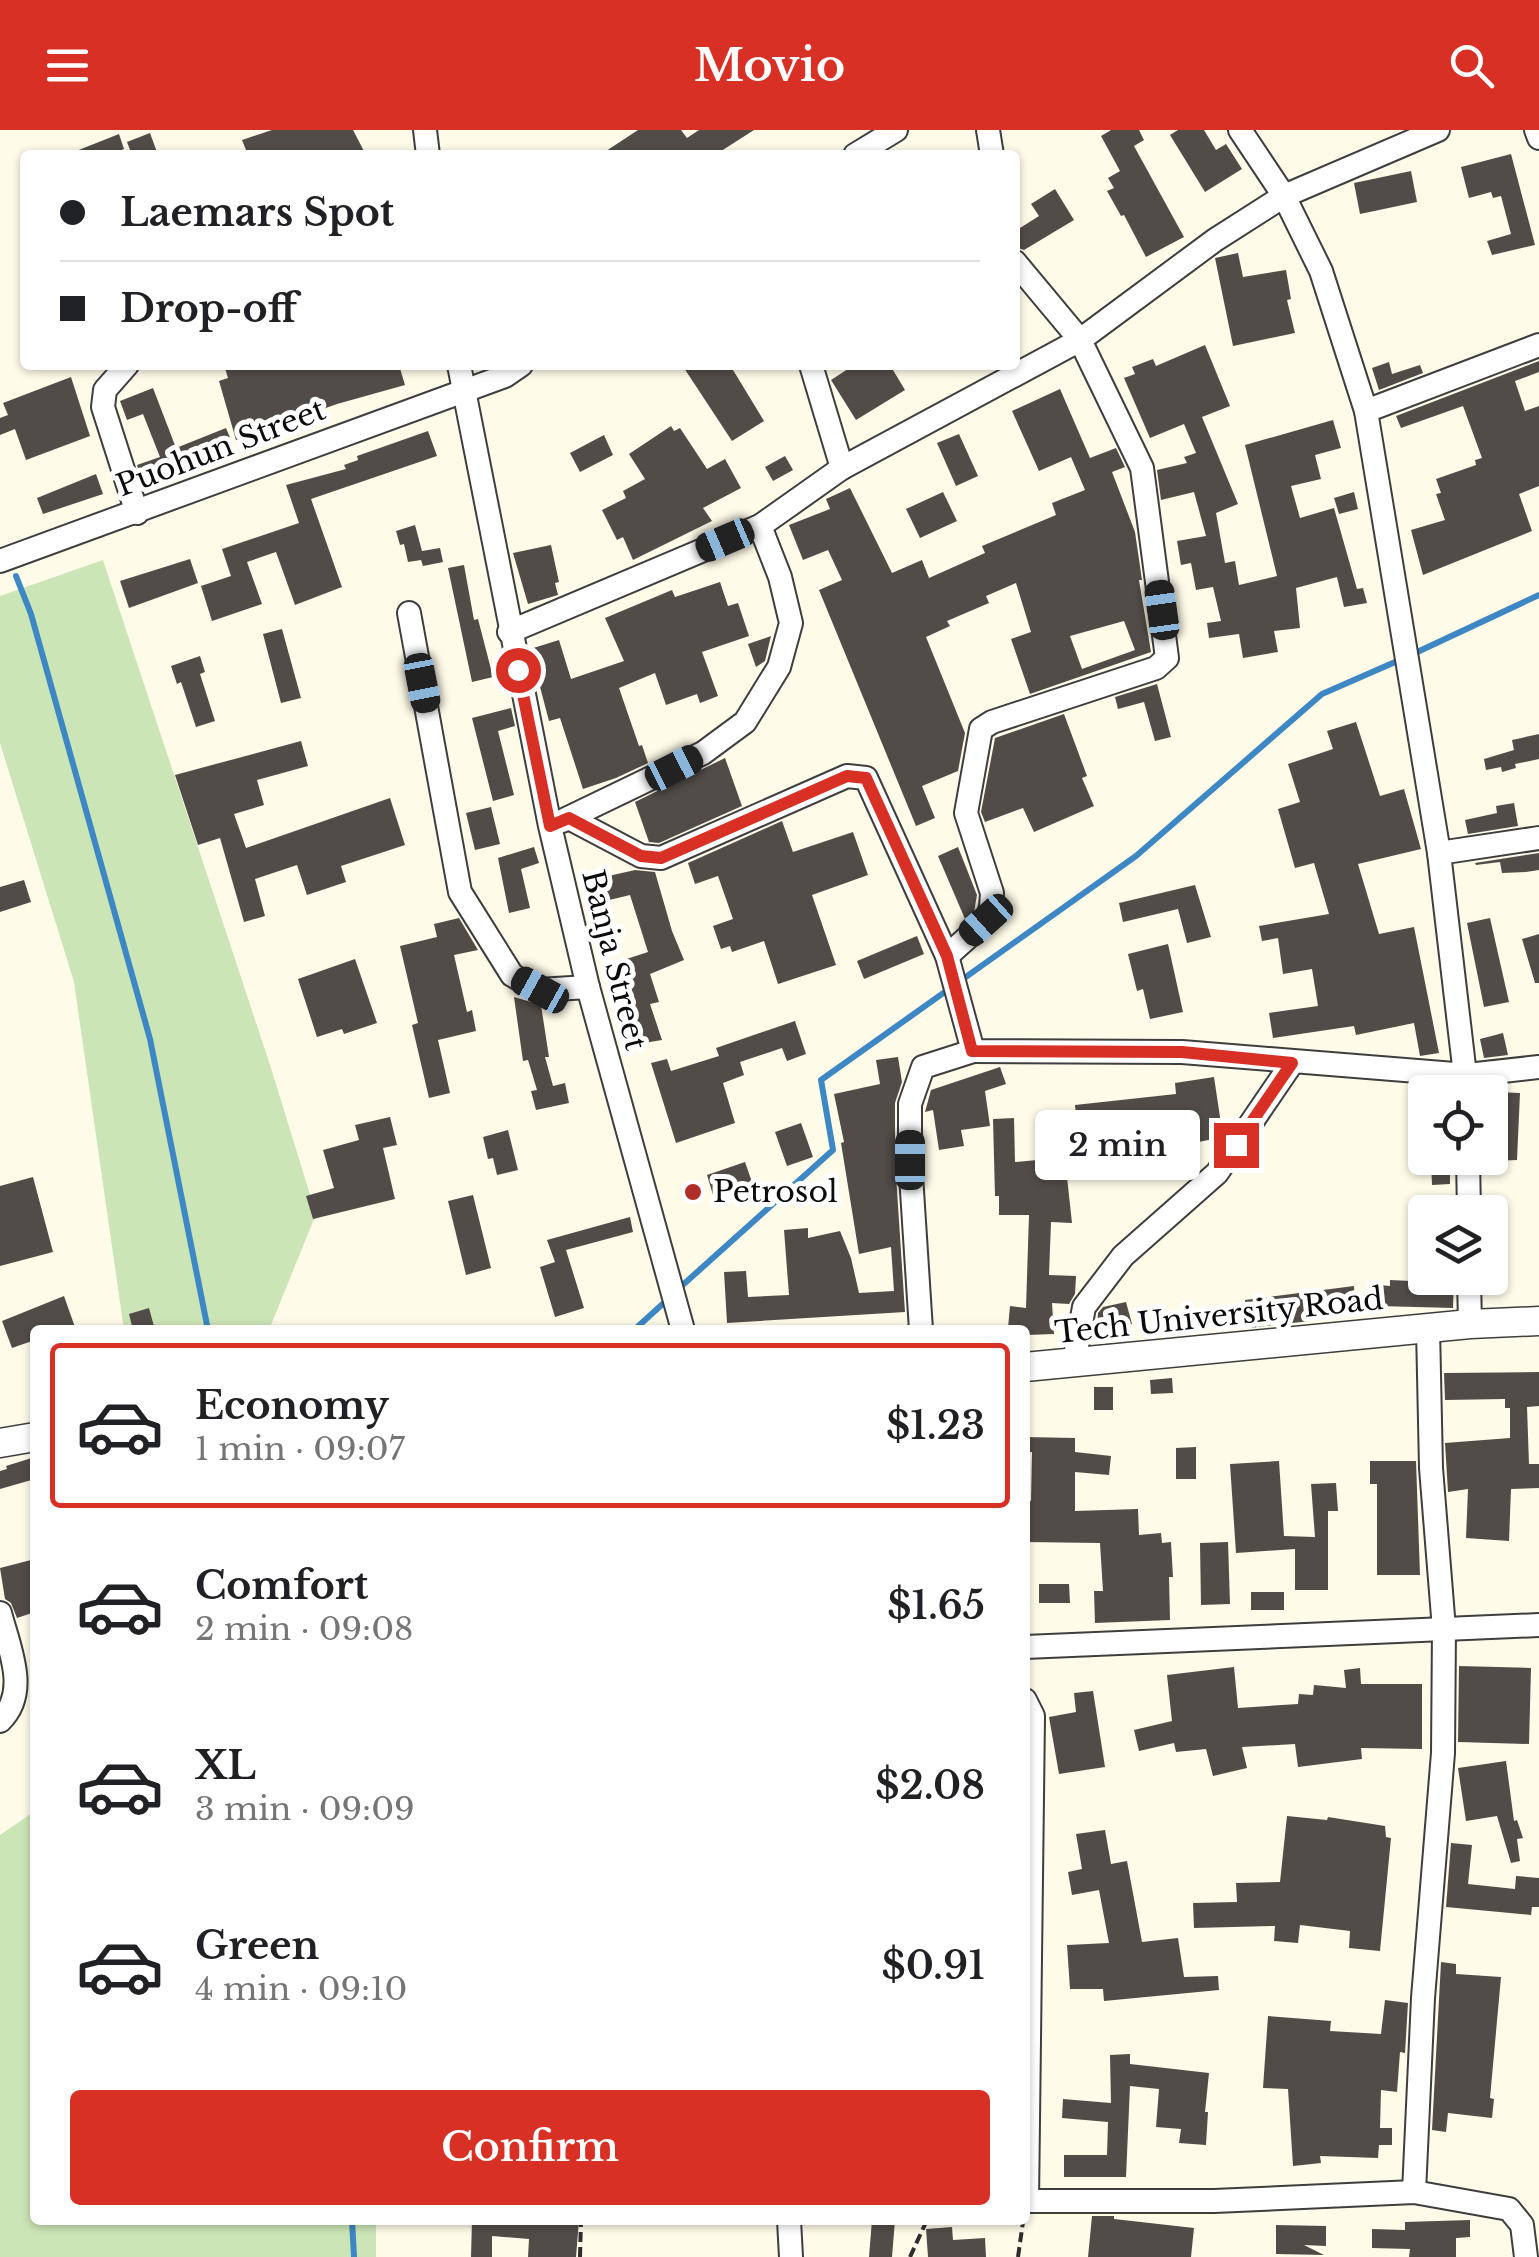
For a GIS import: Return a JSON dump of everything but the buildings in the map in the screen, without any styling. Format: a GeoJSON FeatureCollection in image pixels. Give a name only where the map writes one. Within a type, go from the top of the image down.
{"type":"FeatureCollection","features":[{"type":"Feature","properties":{"kind":"street"},"geometry":{"type":"LineString","coordinates":[[863,150],[896,130]]}},
{"type":"Feature","properties":{"kind":"street"},"geometry":{"type":"LineString","coordinates":[[1240,130],[1284,196],[1321,270],[1366,411],[1439,854],[1466,1075]]}},
{"type":"Feature","properties":{"kind":"street"},"geometry":{"type":"LineString","coordinates":[[509,632],[760,526],[842,468],[1080,340],[1214,240],[1284,196],[1438,130]]}},
{"type":"Feature","properties":{"kind":"street"},"geometry":{"type":"LineString","coordinates":[[1536,130],[1539,138]]}},
{"type":"Feature","properties":{"kind":"street"},"geometry":{"type":"LineString","coordinates":[[947,956],[986,920],[991,907],[992,893],[966,813],[981,730],[992,722],[1156,668],[1167,658],[1142,468],[1080,340],[1020,268]]}},
{"type":"Feature","properties":{"kind":"street"},"geometry":{"type":"LineString","coordinates":[[1366,411],[1539,346]]}},
{"type":"Feature","properties":{"kind":"street"},"geometry":{"type":"LineString","coordinates":[[123,370],[105,390],[102,407],[137,513]]}},
{"type":"Feature","properties":{"kind":"street","name":"Banja Street"},"geometry":{"type":"LineString","coordinates":[[460,370],[509,632],[559,822],[588,987],[682,1325]]}},
{"type":"Feature","properties":{"kind":"street","name":"Puohun Street"},"geometry":{"type":"LineString","coordinates":[[0,561],[514,370]]}},
{"type":"Feature","properties":{"kind":"street"},"geometry":{"type":"LineString","coordinates":[[813,370],[842,468]]}},
{"type":"Feature","properties":{"kind":"street"},"geometry":{"type":"LineString","coordinates":[[559,822],[703,753],[745,722],[779,667],[791,623],[780,577],[760,526]]}},
{"type":"Feature","properties":{"kind":"street"},"geometry":{"type":"LineString","coordinates":[[409,614],[460,892],[512,975],[540,990],[588,987]]}},
{"type":"Feature","properties":{"kind":"street"},"geometry":{"type":"LineString","coordinates":[[559,822],[641,856],[661,858],[847,776],[866,778],[947,956],[972,1051]]}},
{"type":"Feature","properties":{"kind":"street"},"geometry":{"type":"LineString","coordinates":[[1439,854],[1539,838]]}},
{"type":"Feature","properties":{"kind":"street"},"geometry":{"type":"LineString","coordinates":[[921,1325],[910,1104],[922,1067],[972,1051],[1182,1052],[1408,1077]]}},
{"type":"Feature","properties":{"kind":"street"},"geometry":{"type":"LineString","coordinates":[[1074,1362],[1084,1306],[1123,1256],[1217,1173],[1292,1063]]}},
{"type":"Feature","properties":{"kind":"street"},"geometry":{"type":"LineString","coordinates":[[1505,1075],[1539,1067]]}},
{"type":"Feature","properties":{"kind":"street"},"geometry":{"type":"LineString","coordinates":[[1469,1295],[1470,1324]]}},
{"type":"Feature","properties":{"kind":"street","name":"Tech University Road"},"geometry":{"type":"LineString","coordinates":[[1030,1366],[1470,1324],[1539,1321]]}},
{"type":"Feature","properties":{"kind":"street"},"geometry":{"type":"LineString","coordinates":[[1414,2192],[1423,1998],[1443,1752],[1444,1628],[1432,1468],[1428,1328]]}},
{"type":"Feature","properties":{"kind":"street"},"geometry":{"type":"LineString","coordinates":[[0,1443],[30,1438]]}},
{"type":"Feature","properties":{"kind":"street"},"geometry":{"type":"LineString","coordinates":[[0,1613],[17,1688],[0,1721]]}},
{"type":"Feature","properties":{"kind":"street"},"geometry":{"type":"LineString","coordinates":[[1030,1647],[1539,1624]]}},
{"type":"Feature","properties":{"kind":"street"},"geometry":{"type":"LineString","coordinates":[[1030,1710],[1030,1958]]}},
{"type":"Feature","properties":{"kind":"street"},"geometry":{"type":"LineString","coordinates":[[1030,2201],[1214,2200],[1414,2192],[1508,2209],[1522,2225],[1526,2257]]}},
{"type":"Feature","properties":{"kind":"street"},"geometry":{"type":"LineString","coordinates":[[789,2225],[791,2257]]}},
{"type":"Feature","properties":{"kind":"path"},"geometry":{"type":"LineString","coordinates":[[580,2257],[581,2225]]}},
{"type":"Feature","properties":{"kind":"path"},"geometry":{"type":"LineString","coordinates":[[910,2257],[925,2225]]}},
{"type":"Feature","properties":{"kind":"path"},"geometry":{"type":"LineString","coordinates":[[1018,2257],[1023,2225]]}},
{"type":"Feature","properties":{"kind":"green space"},"geometry":{"type":"Polygon","coordinates":[[[103,560],[316,1214],[271,1325],[123,1325],[74,982],[0,743],[0,596],[103,560]]]}},
{"type":"Feature","properties":{"kind":"green space"},"geometry":{"type":"Polygon","coordinates":[[[30,1814],[30,2225],[376,2225],[376,2257],[0,2257],[0,1835],[30,1814]]]}},
{"type":"Feature","properties":{"kind":"waterway"},"geometry":{"type":"LineString","coordinates":[[16,576],[31,614],[150,1039],[207,1325]]}},
{"type":"Feature","properties":{"kind":"waterway"},"geometry":{"type":"LineString","coordinates":[[1413,654],[1539,595]]}},
{"type":"Feature","properties":{"kind":"waterway"},"geometry":{"type":"LineString","coordinates":[[676,1291],[833,1150],[821,1080],[1136,856],[1322,694],[1402,659]]}},
{"type":"Feature","properties":{"kind":"waterway"},"geometry":{"type":"LineString","coordinates":[[640,1325],[667,1300]]}},
{"type":"Feature","properties":{"kind":"waterway"},"geometry":{"type":"LineString","coordinates":[[352,2225],[354,2257]]}},
{"type":"Feature","properties":{"kind":"place","name":"Petrosol"},"geometry":{"type":"Point","coordinates":[693,1192]}},
{"type":"Feature","properties":{"kind":"route"},"geometry":{"type":"LineString","coordinates":[[518,670],[550,826],[569,818],[641,856],[661,858],[847,776],[866,778],[947,956],[972,1051],[1182,1052],[1292,1063],[1236,1145]]}}]}
